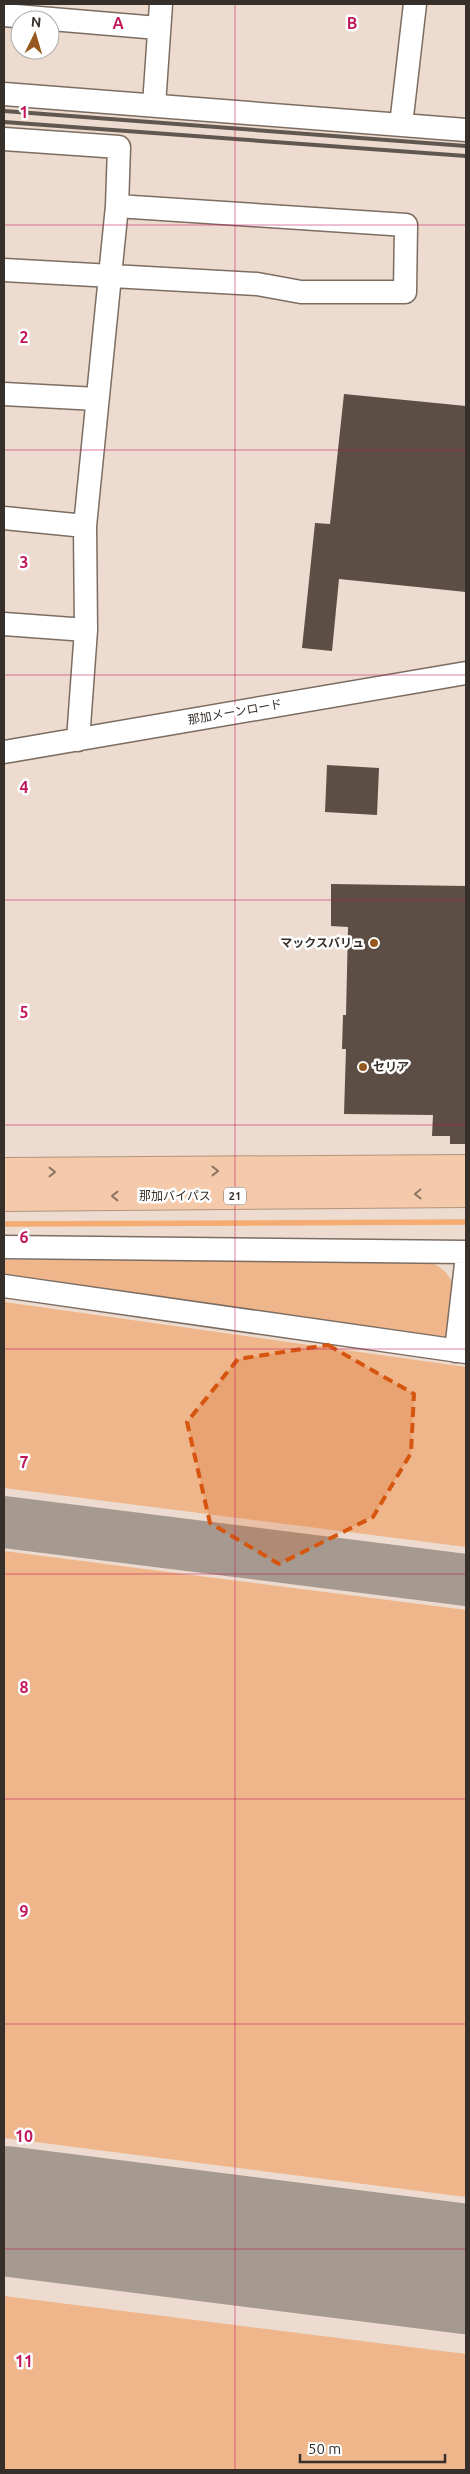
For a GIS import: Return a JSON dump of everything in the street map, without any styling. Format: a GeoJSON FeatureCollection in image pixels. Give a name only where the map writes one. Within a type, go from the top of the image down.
{"type":"FeatureCollection","features":[{"type":"Feature","properties":{"kind":"highway","name":"那加バイパス"},"geometry":{"type":"LineString","coordinates":[[4,1172],[466,1169]]}},
{"type":"Feature","properties":{"kind":"highway","name":"那加バイパス"},"geometry":{"type":"LineString","coordinates":[[4,1197],[466,1194]]}},
{"type":"Feature","properties":{"kind":"street"},"geometry":{"type":"LineString","coordinates":[[154,105],[161,4]]}},
{"type":"Feature","properties":{"kind":"street"},"geometry":{"type":"LineString","coordinates":[[401,125],[415,4]]}},
{"type":"Feature","properties":{"kind":"street"},"geometry":{"type":"LineString","coordinates":[[4,15],[158,28]]}},
{"type":"Feature","properties":{"kind":"street"},"geometry":{"type":"LineString","coordinates":[[4,94],[466,130]]}},
{"type":"Feature","properties":{"kind":"street"},"geometry":{"type":"LineString","coordinates":[[4,139],[120,147],[117,206],[85,526],[86,630],[78,740]]}},
{"type":"Feature","properties":{"kind":"street"},"geometry":{"type":"LineString","coordinates":[[4,270],[257,284],[302,292],[406,292],[406,224],[117,206]]}},
{"type":"Feature","properties":{"kind":"street"},"geometry":{"type":"LineString","coordinates":[[4,394],[97,399]]}},
{"type":"Feature","properties":{"kind":"street"},"geometry":{"type":"LineString","coordinates":[[4,518],[85,526]]}},
{"type":"Feature","properties":{"kind":"street"},"geometry":{"type":"LineString","coordinates":[[4,624],[86,630]]}},
{"type":"Feature","properties":{"kind":"street","name":"那加メーンロード"},"geometry":{"type":"LineString","coordinates":[[4,752],[466,673]]}},
{"type":"Feature","properties":{"kind":"street"},"geometry":{"type":"LineString","coordinates":[[4,1247],[466,1252]]}},
{"type":"Feature","properties":{"kind":"street"},"geometry":{"type":"LineString","coordinates":[[4,1286],[461,1351],[466,1264]]}},
{"type":"Feature","properties":{"kind":"highlighted area"},"geometry":{"type":"Polygon","coordinates":[[[328,1345],[414,1394],[411,1453],[373,1517],[279,1564],[210,1523],[187,1422],[238,1359],[328,1345]]]}},
{"type":"Feature","properties":{"kind":"shaded area"},"geometry":{"type":"Polygon","coordinates":[[[4,1260],[428,1261],[440,1268],[453,1285],[455,1307],[450,1343],[4,1284],[4,1260]]]}},
{"type":"Feature","properties":{"kind":"shaded area"},"geometry":{"type":"Polygon","coordinates":[[[4,1302],[466,1367],[466,1547],[4,1488],[4,1302]]]}},
{"type":"Feature","properties":{"kind":"shaded area"},"geometry":{"type":"Polygon","coordinates":[[[4,1551],[466,1610],[466,2197],[4,2138],[4,1551]]]}},
{"type":"Feature","properties":{"kind":"shaded area"},"geometry":{"type":"Polygon","coordinates":[[[4,2296],[466,2354],[466,2470],[4,2470],[4,2296]]]}},
{"type":"Feature","properties":{"kind":"building"},"geometry":{"type":"Polygon","coordinates":[[[344,394],[466,406],[466,592],[339,579],[332,651],[302,648],[315,523],[330,524],[344,394]]]}},
{"type":"Feature","properties":{"kind":"building"},"geometry":{"type":"Polygon","coordinates":[[[327,765],[379,768],[377,815],[325,812],[327,765]]]}},
{"type":"Feature","properties":{"kind":"building"},"geometry":{"type":"Polygon","coordinates":[[[331,884],[466,886],[466,1144],[450,1144],[450,1136],[432,1136],[433,1115],[344,1114],[346,1049],[342,1049],[343,1015],[346,1015],[348,927],[331,926],[331,884]]]}},
{"type":"Feature","properties":{"kind":"waterway"},"geometry":{"type":"LineString","coordinates":[[4,1224],[466,1222]]}},
{"type":"Feature","properties":{"kind":"taxiway"},"geometry":{"type":"LineString","coordinates":[[4,1522],[466,1580]]}},
{"type":"Feature","properties":{"kind":"runway"},"geometry":{"type":"LineString","coordinates":[[4,2211],[466,2269]]}},
{"type":"Feature","properties":{"kind":"railway"},"geometry":{"type":"LineString","coordinates":[[4,111],[466,146]]}},
{"type":"Feature","properties":{"kind":"railway"},"geometry":{"type":"LineString","coordinates":[[4,122],[466,156]]}},
{"type":"Feature","properties":{"kind":"place","name":"マックスバリュ"},"geometry":{"type":"Point","coordinates":[374,943]}},
{"type":"Feature","properties":{"kind":"place","name":"セリア"},"geometry":{"type":"Point","coordinates":[363,1067]}}]}
